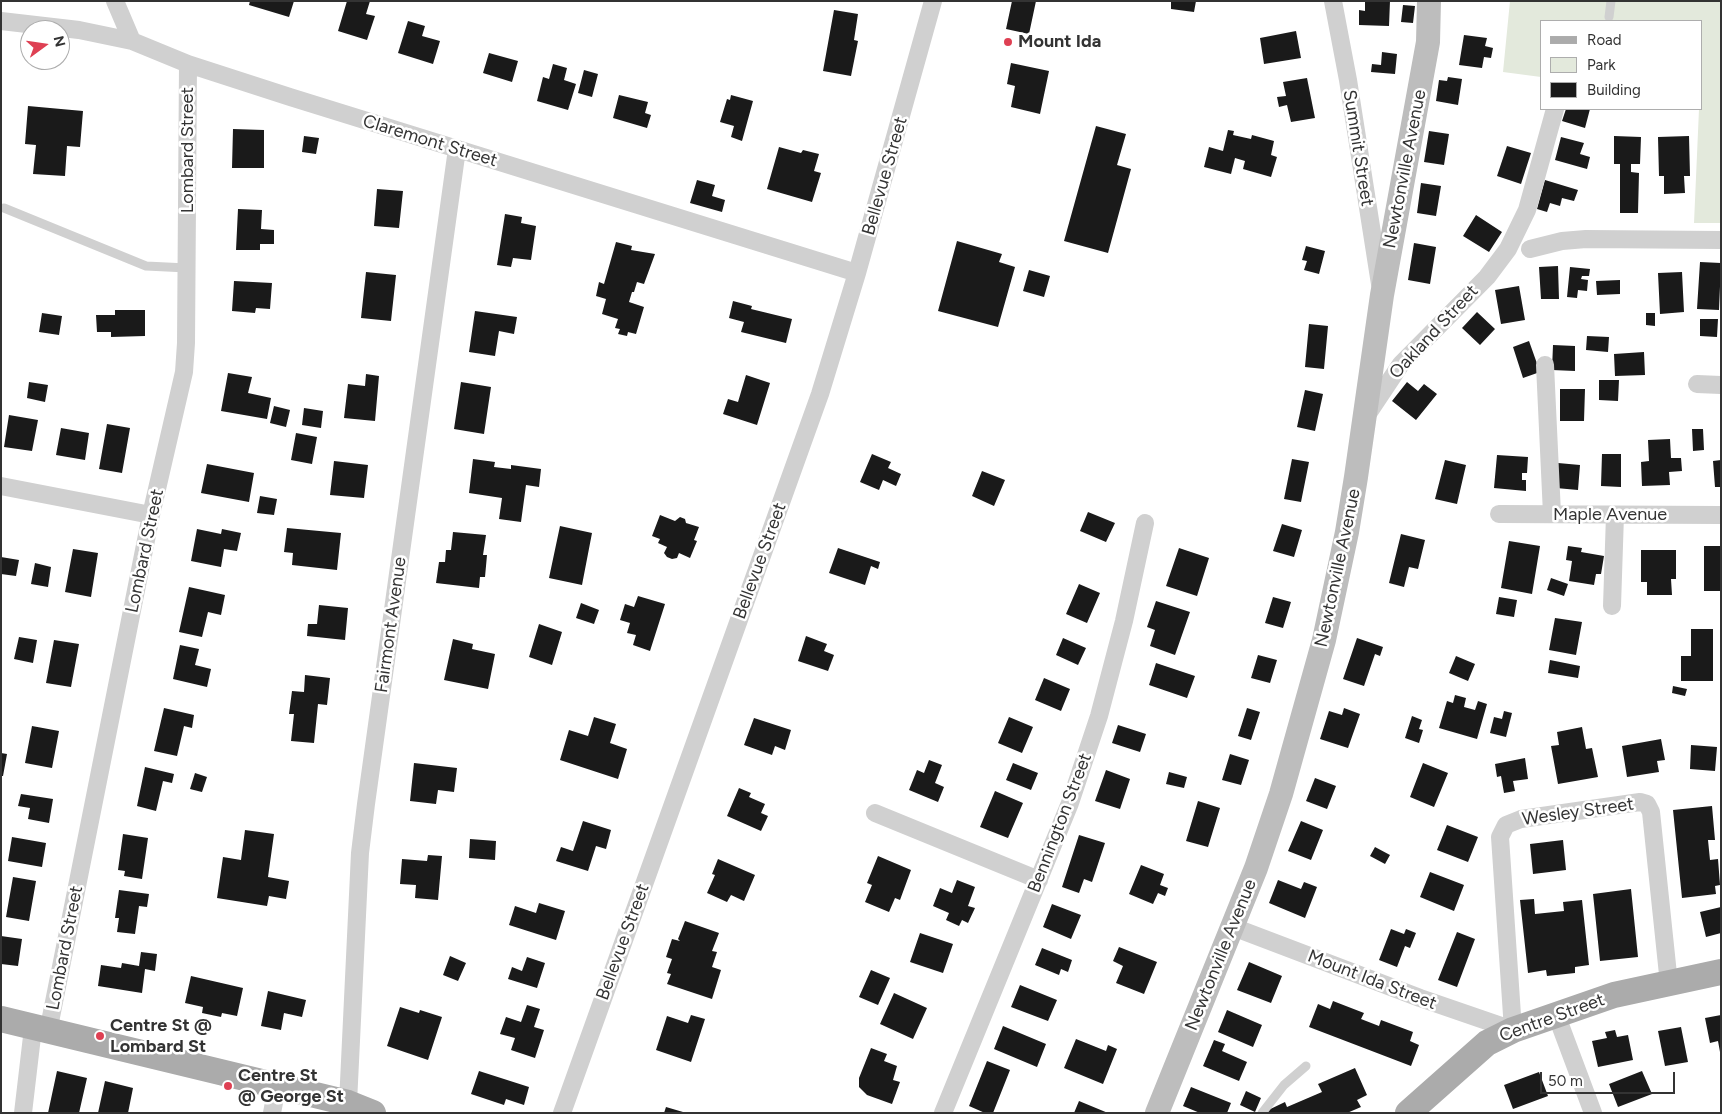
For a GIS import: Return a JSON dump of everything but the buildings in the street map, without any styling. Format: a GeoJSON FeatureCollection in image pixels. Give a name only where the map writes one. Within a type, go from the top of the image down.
{"type":"FeatureCollection","features":[{"type":"Feature","properties":{"kind":"main road","name":"Newtonville Avenue"},"geometry":{"type":"LineString","coordinates":[[1157,1113],[1233,927],[1281,794],[1312,687],[1347,532],[1382,295],[1428,42],[1429,1]]}},
{"type":"Feature","properties":{"kind":"main road","name":"Centre Street"},"geometry":{"type":"LineString","coordinates":[[1408,1113],[1487,1043],[1513,1030],[1614,996],[1721,972]]}},
{"type":"Feature","properties":{"kind":"main road"},"geometry":{"type":"LineString","coordinates":[[1,1019],[348,1103],[373,1113]]}},
{"type":"Feature","properties":{"kind":"street"},"geometry":{"type":"LineString","coordinates":[[115,1],[132,41]]}},
{"type":"Feature","properties":{"kind":"street","name":"Bellevue Street"},"geometry":{"type":"LineString","coordinates":[[562,1113],[804,443],[857,273],[933,1]]}},
{"type":"Feature","properties":{"kind":"street","name":"Summit Street"},"geometry":{"type":"LineString","coordinates":[[1332,1],[1348,80],[1382,295]]}},
{"type":"Feature","properties":{"kind":"street","name":"Claremont Street"},"geometry":{"type":"LineString","coordinates":[[1,20],[79,30],[132,41],[188,64],[857,273]]}},
{"type":"Feature","properties":{"kind":"street","name":"Lombard Street"},"geometry":{"type":"LineString","coordinates":[[23,1113],[151,515],[184,372],[187,268],[188,64]]}},
{"type":"Feature","properties":{"kind":"street","name":"Oakland Street"},"geometry":{"type":"LineString","coordinates":[[1365,419],[1401,364],[1487,276],[1508,249],[1527,210],[1555,110]]}},
{"type":"Feature","properties":{"kind":"street","name":"Fairmont Avenue"},"geometry":{"type":"LineString","coordinates":[[348,1103],[364,823],[458,149]]}},
{"type":"Feature","properties":{"kind":"street"},"geometry":{"type":"LineString","coordinates":[[1530,248],[1562,241],[1586,239],[1721,240]]}},
{"type":"Feature","properties":{"kind":"street"},"geometry":{"type":"LineString","coordinates":[[1545,365],[1552,514]]}},
{"type":"Feature","properties":{"kind":"street"},"geometry":{"type":"LineString","coordinates":[[1697,384],[1721,385]]}},
{"type":"Feature","properties":{"kind":"street"},"geometry":{"type":"LineString","coordinates":[[1,486],[151,515]]}},
{"type":"Feature","properties":{"kind":"street","name":"Maple Avenue"},"geometry":{"type":"LineString","coordinates":[[1499,514],[1721,515]]}},
{"type":"Feature","properties":{"kind":"street"},"geometry":{"type":"LineString","coordinates":[[1612,606],[1615,514]]}},
{"type":"Feature","properties":{"kind":"street","name":"Bennington Street"},"geometry":{"type":"LineString","coordinates":[[944,1113],[1070,803],[1099,716],[1124,621],[1145,523]]}},
{"type":"Feature","properties":{"kind":"street","name":"Wesley Street"},"geometry":{"type":"LineString","coordinates":[[1513,1030],[1500,837],[1506,825],[1521,818],[1640,802],[1648,804],[1651,812],[1669,984]]}},
{"type":"Feature","properties":{"kind":"street"},"geometry":{"type":"LineString","coordinates":[[875,813],[1039,880]]}},
{"type":"Feature","properties":{"kind":"street","name":"Mount Ida Street"},"geometry":{"type":"LineString","coordinates":[[1233,927],[1420,998],[1513,1030]]}},
{"type":"Feature","properties":{"kind":"street"},"geometry":{"type":"LineString","coordinates":[[1556,1014],[1593,1113]]}},
{"type":"Feature","properties":{"kind":"street"},"geometry":{"type":"LineString","coordinates":[[272,1113],[277,1087]]}},
{"type":"Feature","properties":{"kind":"lane"},"geometry":{"type":"LineString","coordinates":[[1609,17],[1611,1]]}},
{"type":"Feature","properties":{"kind":"lane"},"geometry":{"type":"LineString","coordinates":[[4,208],[146,266],[187,268]]}},
{"type":"Feature","properties":{"kind":"lane"},"geometry":{"type":"LineString","coordinates":[[1262,1113],[1284,1085],[1306,1066]]}},
{"type":"Feature","properties":{"kind":"green space"},"geometry":{"type":"Polygon","coordinates":[[[1510,1],[1721,1],[1721,223],[1694,223],[1699,110],[1702,110],[1702,20],[1540,20],[1540,77],[1503,72],[1510,1]]]}},
{"type":"Feature","properties":{"kind":"place","name":"Mount Ida"},"geometry":{"type":"Point","coordinates":[1008,42]}},
{"type":"Feature","properties":{"kind":"place","name":"Centre St @ Lombard St"},"geometry":{"type":"Point","coordinates":[100,1036]}},
{"type":"Feature","properties":{"kind":"place","name":"Centre St @ George St"},"geometry":{"type":"Point","coordinates":[228,1086]}}]}
